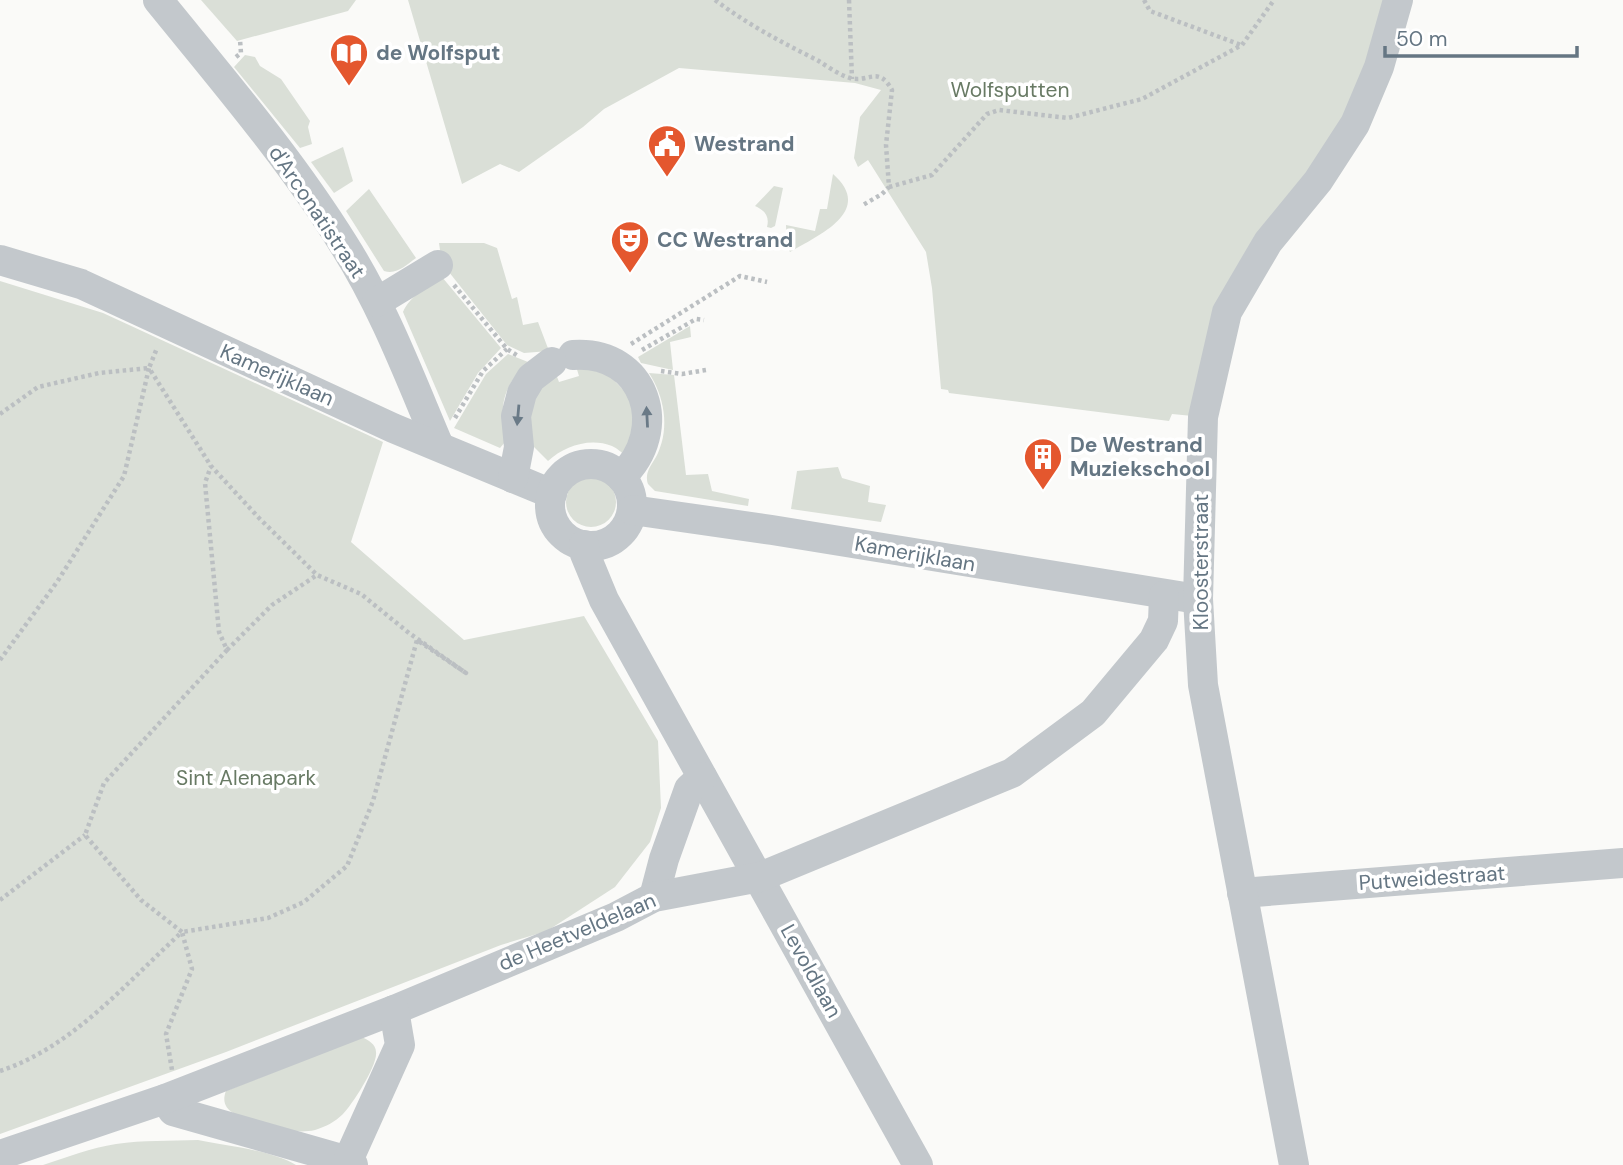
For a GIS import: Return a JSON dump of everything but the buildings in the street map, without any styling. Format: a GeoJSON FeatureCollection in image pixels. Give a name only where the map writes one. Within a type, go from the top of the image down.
{"type":"FeatureCollection","features":[{"type":"Feature","properties":{"kind":"street","name":"d'Arconatistraat"},"geometry":{"type":"LineString","coordinates":[[158,0],[310,194],[344,245],[377,302],[439,446]]}},
{"type":"Feature","properties":{"kind":"street","name":"Kloosterstraat"},"geometry":{"type":"LineString","coordinates":[[1294,1165],[1203,685],[1198,598],[1203,417],[1227,312],[1268,242],[1318,181],[1355,124],[1379,67],[1398,0]]}},
{"type":"Feature","properties":{"kind":"street","name":"Kamerijklaan"},"geometry":{"type":"LineString","coordinates":[[0,260],[81,284],[393,428],[552,494]]}},
{"type":"Feature","properties":{"kind":"street"},"geometry":{"type":"LineString","coordinates":[[377,302],[438,265]]}},
{"type":"Feature","properties":{"kind":"street"},"geometry":{"type":"LineString","coordinates":[[513,478],[519,447],[516,416],[522,393],[531,378],[562,358],[584,354],[616,365],[635,380],[642,392],[649,420],[646,441],[634,465],[621,477]]}},
{"type":"Feature","properties":{"kind":"street"},"geometry":{"type":"LineString","coordinates":[[585,465],[604,466],[621,477],[631,495],[632,510],[625,528],[617,537],[602,545],[584,545],[564,537],[551,513],[552,494],[565,475],[585,465]]}},
{"type":"Feature","properties":{"kind":"street","name":"Kamerijklaan"},"geometry":{"type":"LineString","coordinates":[[632,510],[772,530],[1164,596],[1198,598]]}},
{"type":"Feature","properties":{"kind":"street","name":"Levoldlaan"},"geometry":{"type":"LineString","coordinates":[[584,545],[604,600],[918,1165]]}},
{"type":"Feature","properties":{"kind":"street","name":"de Heetveldelaan"},"geometry":{"type":"LineString","coordinates":[[0,1155],[173,1096],[394,1010],[616,917],[654,897],[760,877],[1012,773],[1093,713],[1154,639],[1163,621],[1164,596]]}},
{"type":"Feature","properties":{"kind":"street"},"geometry":{"type":"LineString","coordinates":[[654,897],[664,859],[689,789],[702,777]]}},
{"type":"Feature","properties":{"kind":"street","name":"Putweidestraat"},"geometry":{"type":"LineString","coordinates":[[1242,893],[1623,863]]}},
{"type":"Feature","properties":{"kind":"street"},"geometry":{"type":"LineString","coordinates":[[173,1096],[173,1111],[349,1164],[400,1045],[394,1010]]}},
{"type":"Feature","properties":{"kind":"path"},"geometry":{"type":"LineString","coordinates":[[715,0],[745,22],[852,79],[880,76],[892,90],[886,145],[889,187]]}},
{"type":"Feature","properties":{"kind":"path"},"geometry":{"type":"LineString","coordinates":[[849,0],[852,79]]}},
{"type":"Feature","properties":{"kind":"path"},"geometry":{"type":"LineString","coordinates":[[1144,0],[1150,11],[1242,45]]}},
{"type":"Feature","properties":{"kind":"path"},"geometry":{"type":"LineString","coordinates":[[863,205],[889,187],[932,175],[988,114],[999,110],[1068,118],[1142,99],[1242,45],[1274,0]]}},
{"type":"Feature","properties":{"kind":"path"},"geometry":{"type":"LineString","coordinates":[[438,265],[507,349],[472,385],[439,446]]}},
{"type":"Feature","properties":{"kind":"path"},"geometry":{"type":"LineString","coordinates":[[616,365],[687,311],[740,276],[767,282]]}},
{"type":"Feature","properties":{"kind":"path"},"geometry":{"type":"LineString","coordinates":[[616,365],[696,319],[705,320]]}},
{"type":"Feature","properties":{"kind":"path"},"geometry":{"type":"LineString","coordinates":[[616,365],[682,374],[706,370]]}},
{"type":"Feature","properties":{"kind":"path"},"geometry":{"type":"LineString","coordinates":[[0,414],[38,387],[99,373],[149,368]]}},
{"type":"Feature","properties":{"kind":"path"},"geometry":{"type":"LineString","coordinates":[[0,1071],[26,1062],[75,1030],[181,932],[268,918],[304,902],[347,866],[373,801],[417,640],[466,673],[410,634],[361,594],[317,575],[211,466],[149,368]]}},
{"type":"Feature","properties":{"kind":"path"},"geometry":{"type":"LineString","coordinates":[[0,660],[57,582],[124,476],[149,368]]}},
{"type":"Feature","properties":{"kind":"path"},"geometry":{"type":"LineString","coordinates":[[211,466],[205,483],[219,632],[227,650]]}},
{"type":"Feature","properties":{"kind":"path"},"geometry":{"type":"LineString","coordinates":[[0,900],[85,835],[104,783],[272,605],[317,575]]}},
{"type":"Feature","properties":{"kind":"path"},"geometry":{"type":"LineString","coordinates":[[85,835],[141,900],[181,932],[192,969],[166,1034],[173,1096]]}},
{"type":"Feature","properties":{"kind":"green space"},"geometry":{"type":"Polygon","coordinates":[[[201,0],[356,0],[348,11],[237,41],[201,0]]]}},
{"type":"Feature","properties":{"kind":"green space","name":"Wolfsputten"},"geometry":{"type":"Polygon","coordinates":[[[408,0],[1397,0],[1379,67],[1268,242],[1203,417],[1172,414],[1169,421],[949,393],[948,390],[941,389],[926,252],[868,160],[858,167],[854,158],[860,117],[881,90],[855,83],[679,68],[604,109],[519,172],[500,164],[462,184],[408,0]]]}},
{"type":"Feature","properties":{"kind":"green space"},"geometry":{"type":"Polygon","coordinates":[[[245,55],[255,57],[260,66],[281,79],[310,121],[308,127],[312,144],[300,148],[234,67],[245,55]]]}},
{"type":"Feature","properties":{"kind":"green space"},"geometry":{"type":"Polygon","coordinates":[[[343,147],[353,181],[334,193],[311,162],[343,147]]]}},
{"type":"Feature","properties":{"kind":"green space"},"geometry":{"type":"Polygon","coordinates":[[[833,174],[844,187],[848,199],[845,210],[827,230],[790,252],[786,225],[815,231],[820,209],[827,209],[833,174]]]}},
{"type":"Feature","properties":{"kind":"green space"},"geometry":{"type":"Polygon","coordinates":[[[774,186],[783,188],[775,226],[771,228],[767,227],[766,214],[755,206],[774,186]]]}},
{"type":"Feature","properties":{"kind":"green space"},"geometry":{"type":"Polygon","coordinates":[[[369,189],[416,258],[397,270],[384,271],[346,211],[369,189]]]}},
{"type":"Feature","properties":{"kind":"green space"},"geometry":{"type":"Polygon","coordinates":[[[439,243],[484,243],[497,248],[512,299],[517,297],[523,325],[538,322],[549,351],[524,353],[507,345],[433,252],[440,250],[439,243]]]}},
{"type":"Feature","properties":{"kind":"green space"},"geometry":{"type":"Polygon","coordinates":[[[442,277],[501,348],[478,373],[450,421],[403,312],[415,296],[442,277]]]}},
{"type":"Feature","properties":{"kind":"green space","name":"Sint Alenapark"},"geometry":{"type":"Polygon","coordinates":[[[0,281],[103,313],[383,442],[351,542],[464,640],[584,616],[658,741],[661,808],[650,842],[615,887],[547,931],[501,945],[226,1052],[0,1134],[0,281]]]}},
{"type":"Feature","properties":{"kind":"green space"},"geometry":{"type":"Polygon","coordinates":[[[690,326],[691,337],[670,342],[673,370],[641,363],[638,357],[690,326]]]}},
{"type":"Feature","properties":{"kind":"green space"},"geometry":{"type":"Polygon","coordinates":[[[508,354],[528,362],[512,381],[504,398],[505,442],[500,448],[454,428],[486,374],[508,354]]]}},
{"type":"Feature","properties":{"kind":"green space"},"geometry":{"type":"Polygon","coordinates":[[[575,363],[599,365],[639,406],[626,456],[612,446],[595,442],[569,447],[548,461],[527,440],[531,393],[554,369],[559,382],[579,376],[575,363]]]}},
{"type":"Feature","properties":{"kind":"green space"},"geometry":{"type":"Polygon","coordinates":[[[649,373],[674,375],[686,475],[708,474],[712,491],[749,499],[748,506],[655,491],[648,484],[648,471],[658,453],[664,433],[662,402],[649,373]]]}},
{"type":"Feature","properties":{"kind":"green space"},"geometry":{"type":"Polygon","coordinates":[[[838,467],[842,478],[870,486],[868,502],[886,505],[881,522],[791,509],[797,471],[838,467]]]}},
{"type":"Feature","properties":{"kind":"green space"},"geometry":{"type":"Polygon","coordinates":[[[591,477],[609,484],[616,502],[609,520],[591,527],[573,520],[566,502],[573,484],[591,477]]]}},
{"type":"Feature","properties":{"kind":"green space"},"geometry":{"type":"Polygon","coordinates":[[[362,1037],[376,1049],[373,1066],[347,1109],[326,1126],[305,1131],[285,1130],[235,1114],[225,1104],[226,1091],[362,1037]]]}},
{"type":"Feature","properties":{"kind":"green space"},"geometry":{"type":"Polygon","coordinates":[[[198,1140],[262,1152],[296,1165],[43,1165],[116,1144],[198,1140]]]}},
{"type":"Feature","properties":{"kind":"place","name":"de Wolfsput"},"geometry":{"type":"Point","coordinates":[349,87]}},
{"type":"Feature","properties":{"kind":"place","name":"Westrand"},"geometry":{"type":"Point","coordinates":[667,178]}},
{"type":"Feature","properties":{"kind":"place","name":"CC Westrand"},"geometry":{"type":"Point","coordinates":[630,274]}},
{"type":"Feature","properties":{"kind":"place","name":"De Westrand Muziekschool"},"geometry":{"type":"Point","coordinates":[1043,491]}}]}
